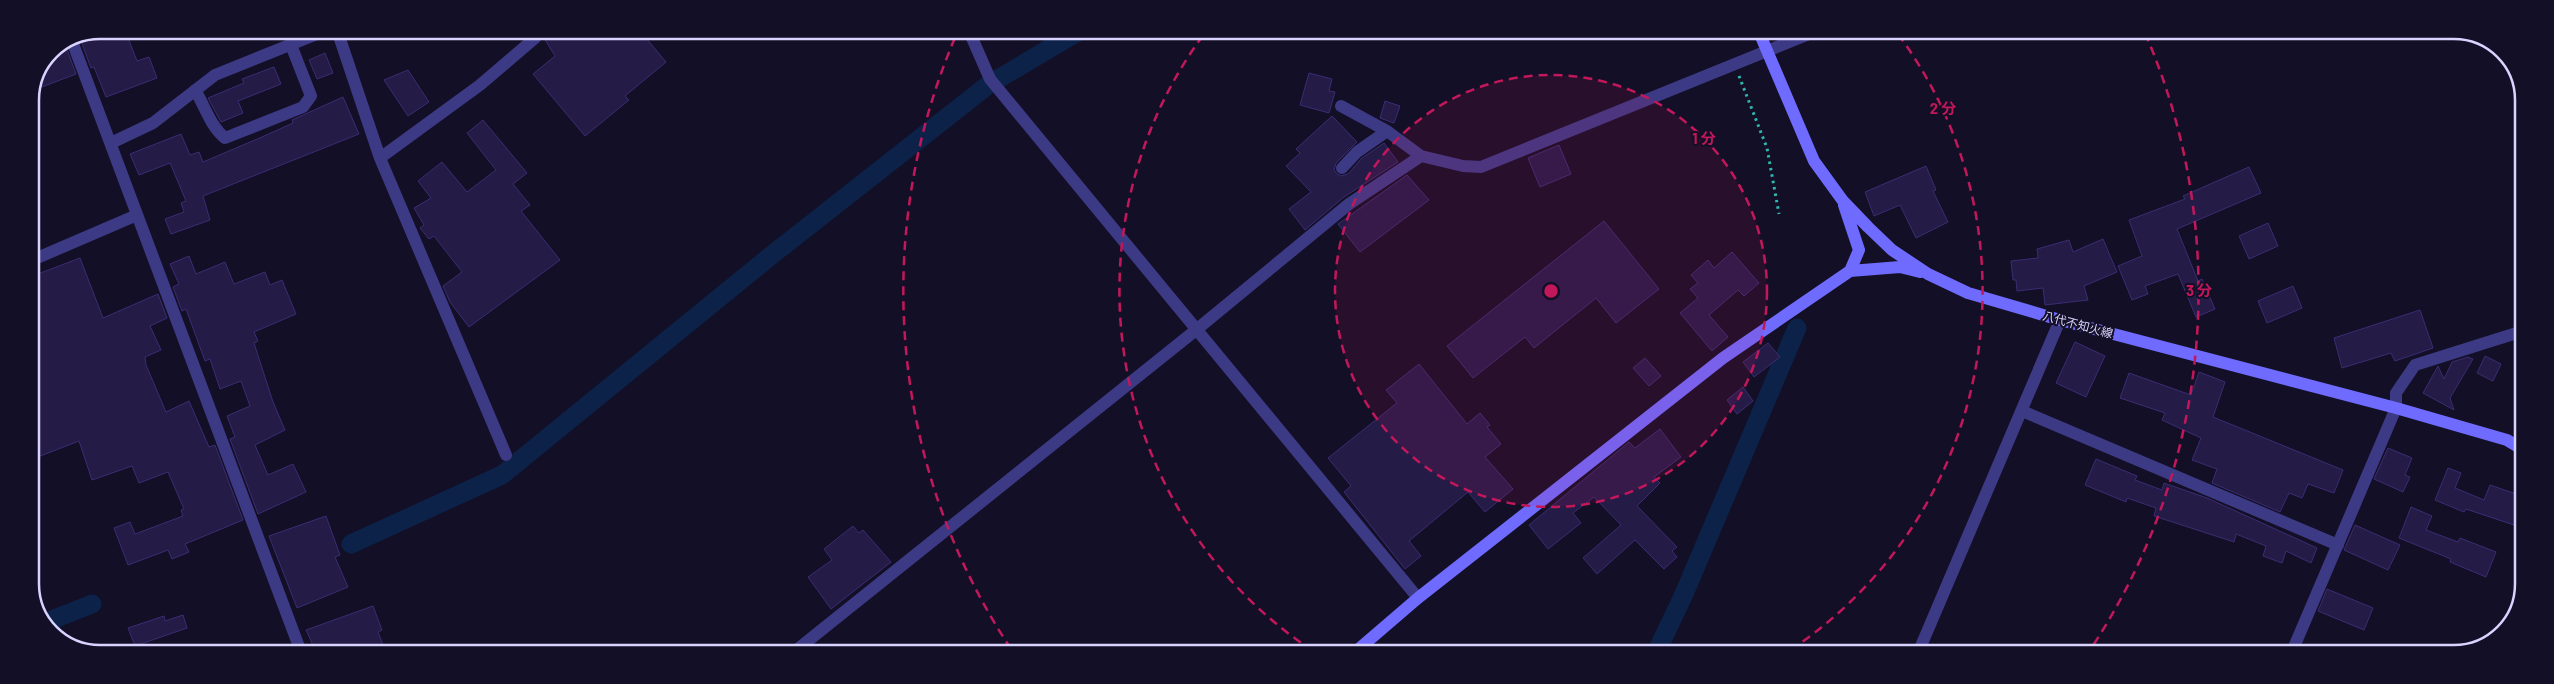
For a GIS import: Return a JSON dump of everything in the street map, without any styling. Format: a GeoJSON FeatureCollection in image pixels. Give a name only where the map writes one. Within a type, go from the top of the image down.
{"type":"FeatureCollection","features":[{"type":"Feature","properties":{"kind":"main road","name":"八代不知火線"},"geometry":{"type":"LineString","coordinates":[[1761,39],[1814,161],[1843,201],[1892,250],[1928,274],[1968,293],[2060,320],[2396,408],[2507,440],[2515,445]]}},
{"type":"Feature","properties":{"kind":"main road"},"geometry":{"type":"LineString","coordinates":[[1843,201],[1859,250],[1850,270]]}},
{"type":"Feature","properties":{"kind":"main road"},"geometry":{"type":"LineString","coordinates":[[1363,645],[1418,598],[1722,358],[1850,270],[1900,267],[1928,274]]}},
{"type":"Feature","properties":{"kind":"street"},"geometry":{"type":"LineString","coordinates":[[111,143],[153,122],[215,75],[305,39]]}},
{"type":"Feature","properties":{"kind":"street"},"geometry":{"type":"LineString","coordinates":[[341,39],[380,158],[506,455]]}},
{"type":"Feature","properties":{"kind":"street"},"geometry":{"type":"LineString","coordinates":[[380,158],[480,85],[534,39]]}},
{"type":"Feature","properties":{"kind":"street"},"geometry":{"type":"LineString","coordinates":[[972,39],[990,79],[1418,598]]}},
{"type":"Feature","properties":{"kind":"street"},"geometry":{"type":"LineString","coordinates":[[1342,106],[1387,131],[1421,156],[1463,166],[1481,168],[1796,39]]}},
{"type":"Feature","properties":{"kind":"street"},"geometry":{"type":"LineString","coordinates":[[73,45],[298,645]]}},
{"type":"Feature","properties":{"kind":"street"},"geometry":{"type":"LineString","coordinates":[[195,90],[206,107],[215,130],[225,138],[303,107],[311,96],[291,45]]}},
{"type":"Feature","properties":{"kind":"street"},"geometry":{"type":"LineString","coordinates":[[1342,168],[1357,152],[1387,131]]}},
{"type":"Feature","properties":{"kind":"street"},"geometry":{"type":"LineString","coordinates":[[803,645],[1196,330],[1349,204],[1421,156]]}},
{"type":"Feature","properties":{"kind":"street"},"geometry":{"type":"LineString","coordinates":[[39,257],[138,215]]}},
{"type":"Feature","properties":{"kind":"street"},"geometry":{"type":"LineString","coordinates":[[1922,645],[2060,320]]}},
{"type":"Feature","properties":{"kind":"street"},"geometry":{"type":"LineString","coordinates":[[2295,645],[2396,408],[2396,393],[2415,364],[2515,333]]}},
{"type":"Feature","properties":{"kind":"street"},"geometry":{"type":"LineString","coordinates":[[2022,412],[2338,544]]}},
{"type":"Feature","properties":{"kind":"street"},"geometry":{"type":"LineString","coordinates":[[2507,440],[2515,440]]}},
{"type":"Feature","properties":{"kind":"path"},"geometry":{"type":"LineString","coordinates":[[1734,64],[1767,148],[1779,214]]}},
{"type":"Feature","properties":{"kind":"building"},"geometry":{"type":"Polygon","coordinates":[[[99,39],[128,39],[137,61],[149,57],[157,78],[106,97],[94,67],[91,68],[81,42],[99,39]]]}},
{"type":"Feature","properties":{"kind":"building"},"geometry":{"type":"Polygon","coordinates":[[[545,39],[647,39],[666,62],[625,96],[629,100],[585,136],[533,74],[555,56],[545,39]]]}},
{"type":"Feature","properties":{"kind":"building"},"geometry":{"type":"Polygon","coordinates":[[[67,49],[76,74],[40,88],[43,76],[49,66],[67,49]]]}},
{"type":"Feature","properties":{"kind":"building"},"geometry":{"type":"Polygon","coordinates":[[[325,53],[333,73],[317,79],[309,60],[325,53]]]}},
{"type":"Feature","properties":{"kind":"building"},"geometry":{"type":"Polygon","coordinates":[[[274,67],[281,84],[238,101],[243,113],[221,122],[208,98],[244,83],[242,79],[274,67]]]}},
{"type":"Feature","properties":{"kind":"building"},"geometry":{"type":"Polygon","coordinates":[[[408,70],[429,102],[408,116],[384,80],[408,70]]]}},
{"type":"Feature","properties":{"kind":"building"},"geometry":{"type":"Polygon","coordinates":[[[1309,73],[1332,79],[1329,91],[1335,92],[1329,113],[1300,105],[1309,73]]]}},
{"type":"Feature","properties":{"kind":"building"},"geometry":{"type":"Polygon","coordinates":[[[343,97],[359,134],[203,196],[210,220],[171,234],[165,219],[184,212],[181,203],[186,201],[170,163],[139,175],[130,154],[181,134],[190,155],[199,152],[203,162],[293,123],[292,120],[343,97]]]}},
{"type":"Feature","properties":{"kind":"building"},"geometry":{"type":"Polygon","coordinates":[[[1385,101],[1400,106],[1394,123],[1380,118],[1385,101]]]}},
{"type":"Feature","properties":{"kind":"building"},"geometry":{"type":"Polygon","coordinates":[[[1332,116],[1357,142],[1336,163],[1334,170],[1337,174],[1341,176],[1348,174],[1362,158],[1384,143],[1398,162],[1344,197],[1305,230],[1289,209],[1311,192],[1286,166],[1300,153],[1296,149],[1332,116]]]}},
{"type":"Feature","properties":{"kind":"building"},"geometry":{"type":"Polygon","coordinates":[[[483,120],[527,173],[513,184],[530,205],[521,211],[560,260],[469,327],[450,302],[443,286],[462,272],[434,236],[429,239],[420,228],[424,225],[414,208],[431,198],[418,181],[442,162],[467,192],[496,170],[467,133],[483,120]]]}},
{"type":"Feature","properties":{"kind":"building"},"geometry":{"type":"Polygon","coordinates":[[[1559,145],[1571,174],[1540,187],[1528,158],[1559,145]]]}},
{"type":"Feature","properties":{"kind":"building"},"geometry":{"type":"Polygon","coordinates":[[[1926,166],[1936,190],[1933,191],[1948,222],[1916,238],[1900,205],[1874,216],[1865,192],[1926,166]]]}},
{"type":"Feature","properties":{"kind":"building"},"geometry":{"type":"Polygon","coordinates":[[[2249,167],[2261,193],[2177,229],[2198,281],[2202,279],[2215,309],[2196,317],[2178,274],[2145,286],[2148,294],[2132,300],[2118,266],[2142,256],[2129,220],[2185,199],[2183,196],[2249,167]]]}},
{"type":"Feature","properties":{"kind":"building"},"geometry":{"type":"Polygon","coordinates":[[[1407,175],[1429,200],[1360,252],[1338,224],[1407,175]]]}},
{"type":"Feature","properties":{"kind":"building"},"geometry":{"type":"Polygon","coordinates":[[[1604,221],[1659,289],[1616,323],[1596,298],[1534,348],[1525,337],[1473,378],[1447,346],[1604,221]]]}},
{"type":"Feature","properties":{"kind":"building"},"geometry":{"type":"Polygon","coordinates":[[[2268,223],[2278,246],[2249,259],[2239,236],[2268,223]]]}},
{"type":"Feature","properties":{"kind":"building"},"geometry":{"type":"Polygon","coordinates":[[[2103,239],[2117,272],[2084,286],[2088,300],[2045,305],[2043,288],[2017,291],[2016,280],[2013,280],[2011,261],[2038,258],[2037,249],[2069,240],[2073,252],[2103,239]]]}},
{"type":"Feature","properties":{"kind":"building"},"geometry":{"type":"Polygon","coordinates":[[[1732,252],[1759,283],[1744,296],[1738,290],[1709,315],[1728,337],[1712,351],[1680,313],[1698,298],[1690,289],[1698,283],[1691,275],[1708,260],[1714,268],[1732,252]]]}},
{"type":"Feature","properties":{"kind":"building"},"geometry":{"type":"Polygon","coordinates":[[[189,256],[196,274],[225,262],[234,284],[265,272],[270,285],[282,280],[296,314],[254,332],[258,341],[254,343],[273,402],[285,430],[255,445],[268,475],[293,464],[306,492],[258,514],[230,439],[235,437],[227,416],[250,406],[241,381],[220,389],[210,359],[205,361],[186,309],[182,311],[173,287],[179,284],[170,264],[189,256]]]}},
{"type":"Feature","properties":{"kind":"building"},"geometry":{"type":"Polygon","coordinates":[[[80,258],[103,318],[158,294],[167,318],[150,326],[161,350],[145,357],[146,365],[166,412],[189,401],[209,447],[215,445],[243,520],[185,544],[189,552],[172,559],[168,550],[128,565],[114,528],[130,522],[135,534],[183,516],[181,510],[184,509],[168,472],[139,483],[132,466],[92,480],[79,441],[39,457],[39,274],[80,258]]]}},
{"type":"Feature","properties":{"kind":"building"},"geometry":{"type":"Polygon","coordinates":[[[2293,286],[2302,308],[2267,323],[2258,301],[2293,286]]]}},
{"type":"Feature","properties":{"kind":"building"},"geometry":{"type":"Polygon","coordinates":[[[2420,310],[2433,348],[2395,361],[2391,353],[2342,368],[2334,338],[2420,310]]]}},
{"type":"Feature","properties":{"kind":"building"},"geometry":{"type":"Polygon","coordinates":[[[2075,342],[2105,356],[2086,397],[2056,383],[2075,342]]]}},
{"type":"Feature","properties":{"kind":"building"},"geometry":{"type":"Polygon","coordinates":[[[1768,343],[1780,357],[1754,377],[1743,362],[1768,343]]]}},
{"type":"Feature","properties":{"kind":"building"},"geometry":{"type":"Polygon","coordinates":[[[2485,356],[2501,364],[2493,381],[2477,373],[2485,356]]]}},
{"type":"Feature","properties":{"kind":"building"},"geometry":{"type":"Polygon","coordinates":[[[2468,357],[2473,359],[2450,398],[2454,410],[2423,393],[2438,366],[2444,379],[2452,362],[2468,357]]]}},
{"type":"Feature","properties":{"kind":"building"},"geometry":{"type":"Polygon","coordinates":[[[1645,358],[1661,376],[1649,386],[1633,368],[1645,358]]]}},
{"type":"Feature","properties":{"kind":"building"},"geometry":{"type":"Polygon","coordinates":[[[1419,364],[1467,424],[1480,413],[1490,425],[1487,427],[1501,444],[1485,457],[1513,489],[1485,512],[1468,492],[1409,541],[1421,556],[1405,569],[1344,492],[1351,486],[1328,458],[1397,403],[1386,390],[1419,364]]]}},
{"type":"Feature","properties":{"kind":"building"},"geometry":{"type":"Polygon","coordinates":[[[2199,372],[2225,382],[2213,417],[2343,470],[2334,493],[2308,484],[2302,498],[2289,493],[2280,512],[2212,483],[2217,469],[2192,460],[2201,438],[2162,420],[2165,413],[2120,398],[2129,373],[2191,395],[2199,372]]]}},
{"type":"Feature","properties":{"kind":"building"},"geometry":{"type":"Polygon","coordinates":[[[1743,387],[1753,401],[1737,414],[1727,400],[1743,387]]]}},
{"type":"Feature","properties":{"kind":"building"},"geometry":{"type":"Polygon","coordinates":[[[1660,429],[1681,457],[1654,477],[1660,483],[1637,506],[1677,547],[1672,551],[1677,557],[1664,569],[1635,540],[1597,574],[1583,558],[1621,525],[1594,497],[1573,513],[1581,523],[1548,549],[1529,525],[1629,442],[1635,448],[1660,429]]]}},
{"type":"Feature","properties":{"kind":"building"},"geometry":{"type":"Polygon","coordinates":[[[2388,448],[2412,458],[2405,475],[2410,477],[2403,492],[2374,479],[2388,448]]]}},
{"type":"Feature","properties":{"kind":"building"},"geometry":{"type":"Polygon","coordinates":[[[2096,459],[2137,476],[2135,480],[2162,490],[2164,483],[2207,498],[2317,548],[2311,563],[2286,551],[2282,563],[2263,556],[2266,546],[2236,534],[2234,542],[2154,516],[2156,508],[2127,498],[2126,502],[2085,485],[2096,459]]]}},
{"type":"Feature","properties":{"kind":"building"},"geometry":{"type":"Polygon","coordinates":[[[2448,468],[2461,473],[2455,488],[2484,500],[2490,485],[2515,494],[2515,525],[2466,509],[2464,512],[2435,500],[2448,468]]]}},
{"type":"Feature","properties":{"kind":"building"},"geometry":{"type":"Polygon","coordinates":[[[2411,507],[2432,516],[2426,530],[2458,542],[2460,538],[2496,552],[2486,577],[2450,562],[2451,559],[2399,538],[2411,507]]]}},
{"type":"Feature","properties":{"kind":"building"},"geometry":{"type":"Polygon","coordinates":[[[326,516],[340,555],[335,557],[348,587],[297,608],[269,536],[326,516]]]}},
{"type":"Feature","properties":{"kind":"building"},"geometry":{"type":"Polygon","coordinates":[[[2355,525],[2400,545],[2388,570],[2344,550],[2355,525]]]}},
{"type":"Feature","properties":{"kind":"building"},"geometry":{"type":"Polygon","coordinates":[[[853,526],[859,533],[863,530],[891,562],[831,609],[808,577],[832,560],[824,549],[853,526]]]}},
{"type":"Feature","properties":{"kind":"building"},"geometry":{"type":"Polygon","coordinates":[[[2327,589],[2373,608],[2364,630],[2318,611],[2327,589]]]}},
{"type":"Feature","properties":{"kind":"building"},"geometry":{"type":"Polygon","coordinates":[[[373,606],[382,630],[378,632],[383,645],[313,645],[306,630],[373,606]]]}},
{"type":"Feature","properties":{"kind":"building"},"geometry":{"type":"Polygon","coordinates":[[[183,615],[187,628],[135,645],[128,628],[164,616],[165,621],[183,615]]]}},
{"type":"Feature","properties":{"kind":"waterway"},"geometry":{"type":"LineString","coordinates":[[351,544],[502,475],[773,254],[988,85],[1066,39]]}},
{"type":"Feature","properties":{"kind":"waterway"},"geometry":{"type":"LineString","coordinates":[[1660,645],[1684,594],[1797,328]]}},
{"type":"Feature","properties":{"kind":"waterway"},"geometry":{"type":"LineString","coordinates":[[51,620],[92,604]]}}]}
